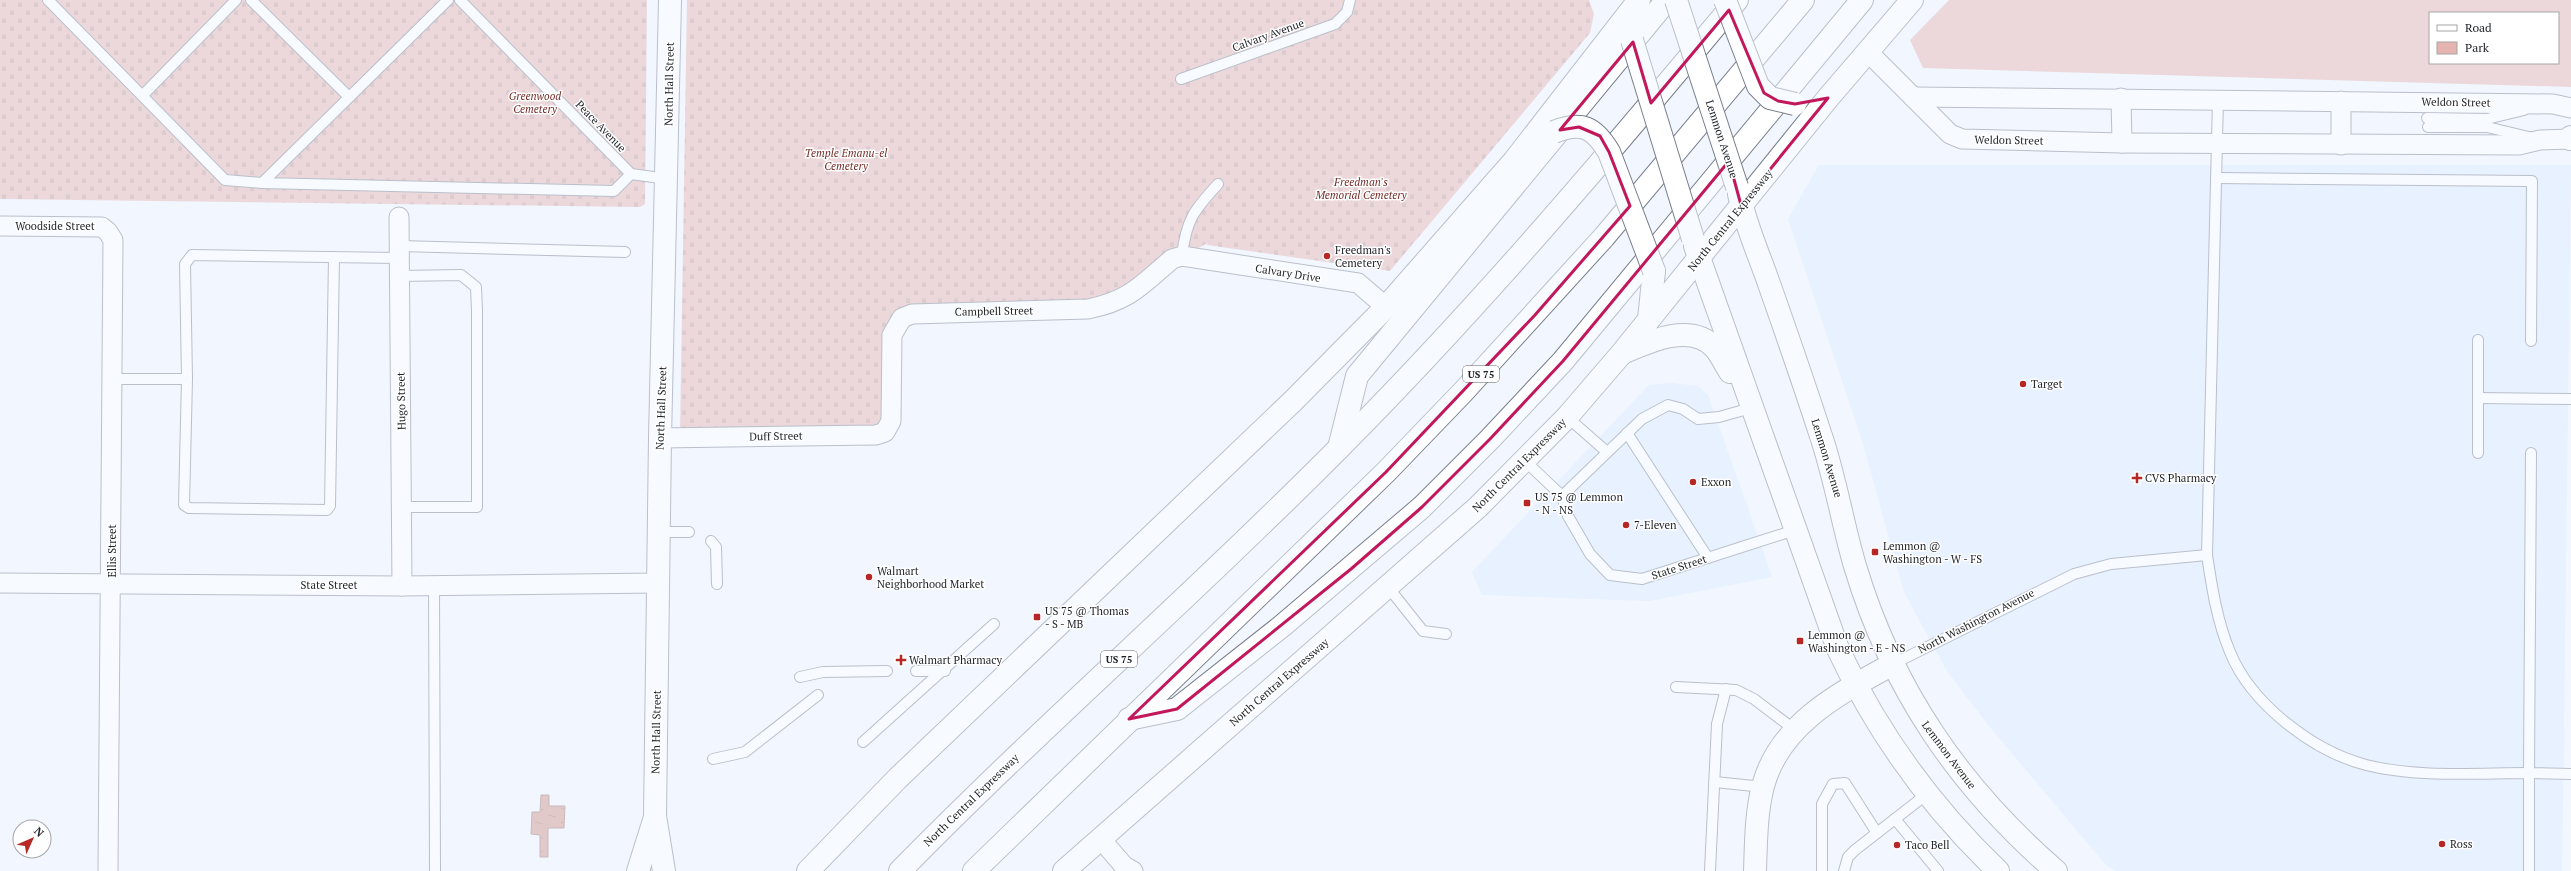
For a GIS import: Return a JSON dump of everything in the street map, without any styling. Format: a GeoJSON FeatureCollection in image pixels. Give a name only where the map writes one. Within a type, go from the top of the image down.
{"type":"FeatureCollection","features":[{"type":"Feature","properties":{"kind":"main road","name":"North Hall Street"},"geometry":{"type":"LineString","coordinates":[[665,869],[656,816],[660,438],[668,179],[670,0]]}},
{"type":"Feature","properties":{"kind":"main road"},"geometry":{"type":"LineString","coordinates":[[808,870],[904,772],[1293,401],[1386,307],[1514,161],[1623,9],[1639,0]]}},
{"type":"Feature","properties":{"kind":"main road"},"geometry":{"type":"LineString","coordinates":[[1339,448],[1357,376],[1667,0]]}},
{"type":"Feature","properties":{"kind":"main road","name":"Lemmon Avenue"},"geometry":{"type":"LineString","coordinates":[[1676,0],[1739,196],[1829,458],[1855,565],[1872,614],[1893,664],[1923,721],[1951,761],[2008,826],[2056,871]]}},
{"type":"Feature","properties":{"kind":"main road"},"geometry":{"type":"LineString","coordinates":[[1725,0],[1758,86],[1770,98],[1794,104],[1828,98]]}},
{"type":"Feature","properties":{"kind":"main road","name":"North Central Expressway"},"geometry":{"type":"LineString","coordinates":[[900,871],[992,779],[1339,448],[1530,245],[1737,0]]}},
{"type":"Feature","properties":{"kind":"main road","name":"US 75"},"geometry":{"type":"LineString","coordinates":[[974,871],[1128,719],[1380,477],[1463,392],[1604,237],[1802,0]]}},
{"type":"Feature","properties":{"kind":"main road"},"geometry":{"type":"LineString","coordinates":[[1128,719],[1177,709],[1282,626],[1422,507],[1490,439],[1563,362],[1862,0]]}},
{"type":"Feature","properties":{"kind":"main road","name":"North Central Expressway"},"geometry":{"type":"LineString","coordinates":[[1064,871],[1478,507],[1567,417],[1649,320],[1696,248],[1739,196],[1828,98],[1912,0]]}},
{"type":"Feature","properties":{"kind":"main road"},"geometry":{"type":"LineString","coordinates":[[1623,9],[1696,248],[1838,649],[1855,685],[1898,754],[1927,794],[1954,827],[1998,871]]}},
{"type":"Feature","properties":{"kind":"main road"},"geometry":{"type":"LineString","coordinates":[[1514,161],[1554,132],[1568,127],[1579,127],[1591,130],[1600,136],[1609,152],[1654,272],[1649,320]]}},
{"type":"Feature","properties":{"kind":"main road"},"geometry":{"type":"LineString","coordinates":[[1622,353],[1669,335],[1688,336],[1702,340],[1714,347],[1750,403]]}},
{"type":"Feature","properties":{"kind":"main road","name":"North Washington Avenue"},"geometry":{"type":"LineString","coordinates":[[1755,871],[1756,835],[1763,787],[1778,753],[1795,730],[1829,700],[1893,664]]}},
{"type":"Feature","properties":{"kind":"main road","name":"North Hall Street"},"geometry":{"type":"LineString","coordinates":[[638,871],[656,816]]}},
{"type":"Feature","properties":{"kind":"street","name":"Weldon Street"},"geometry":{"type":"LineString","coordinates":[[1868,52],[1950,134],[1962,139],[2122,143],[2519,145],[2540,140],[2571,138]]}},
{"type":"Feature","properties":{"kind":"street","name":"Weldon Street"},"geometry":{"type":"LineString","coordinates":[[1913,97],[2218,99],[2562,106]]}},
{"type":"Feature","properties":{"kind":"street"},"geometry":{"type":"LineString","coordinates":[[2121,98],[2122,143]]}},
{"type":"Feature","properties":{"kind":"street"},"geometry":{"type":"LineString","coordinates":[[2341,101],[2342,145]]}},
{"type":"Feature","properties":{"kind":"street","name":"Hugo Street"},"geometry":{"type":"LineString","coordinates":[[399,217],[402,586]]}},
{"type":"Feature","properties":{"kind":"street","name":"Woodside Street"},"geometry":{"type":"LineString","coordinates":[[0,226],[94,226],[102,227],[108,232]]}},
{"type":"Feature","properties":{"kind":"street","name":"Ellis Street"},"geometry":{"type":"LineString","coordinates":[[108,232],[113,246],[112,584],[108,871]]}},
{"type":"Feature","properties":{"kind":"street","name":"Calvary Drive"},"geometry":{"type":"LineString","coordinates":[[1182,256],[1358,283],[1386,307]]}},
{"type":"Feature","properties":{"kind":"street","name":"Campbell Street"},"geometry":{"type":"LineString","coordinates":[[890,426],[892,415],[892,335],[902,318],[912,314],[1088,309],[1106,306],[1121,300],[1172,259],[1182,256]]}},
{"type":"Feature","properties":{"kind":"street","name":"Duff Street"},"geometry":{"type":"LineString","coordinates":[[660,438],[876,435],[885,432],[890,426]]}},
{"type":"Feature","properties":{"kind":"street","name":"State Street"},"geometry":{"type":"LineString","coordinates":[[0,583],[402,586],[658,583]]}},
{"type":"Feature","properties":{"kind":"street"},"geometry":{"type":"LineString","coordinates":[[1100,838],[1124,866],[1133,871]]}},
{"type":"Feature","properties":{"kind":"lane"},"geometry":{"type":"LineString","coordinates":[[48,0],[225,180],[262,183],[614,191],[631,174],[668,179]]}},
{"type":"Feature","properties":{"kind":"lane"},"geometry":{"type":"LineString","coordinates":[[143,95],[236,0]]}},
{"type":"Feature","properties":{"kind":"lane"},"geometry":{"type":"LineString","coordinates":[[251,0],[349,97]]}},
{"type":"Feature","properties":{"kind":"lane"},"geometry":{"type":"LineString","coordinates":[[262,183],[448,0]]}},
{"type":"Feature","properties":{"kind":"lane","name":"Peace Avenue"},"geometry":{"type":"LineString","coordinates":[[460,0],[631,174]]}},
{"type":"Feature","properties":{"kind":"lane","name":"Calvary Avenue"},"geometry":{"type":"LineString","coordinates":[[1181,79],[1335,24],[1347,12],[1350,0]]}},
{"type":"Feature","properties":{"kind":"lane"},"geometry":{"type":"LineString","coordinates":[[2218,99],[2207,555],[2215,608],[2235,662],[2255,692],[2278,716],[2317,746],[2366,765],[2416,772],[2571,774]]}},
{"type":"Feature","properties":{"kind":"lane"},"geometry":{"type":"LineString","coordinates":[[2540,140],[2487,127],[2427,123],[2488,118],[2562,106]]}},
{"type":"Feature","properties":{"kind":"lane"},"geometry":{"type":"LineString","coordinates":[[2216,178],[2532,180],[2531,341]]}},
{"type":"Feature","properties":{"kind":"lane"},"geometry":{"type":"LineString","coordinates":[[1182,256],[1185,233],[1194,210],[1218,184]]}},
{"type":"Feature","properties":{"kind":"lane"},"geometry":{"type":"LineString","coordinates":[[334,257],[330,506],[327,510],[189,508],[184,505],[186,379],[185,264],[187,259],[192,255],[334,257],[400,260],[625,252]]}},
{"type":"Feature","properties":{"kind":"lane"},"geometry":{"type":"LineString","coordinates":[[400,260],[461,275],[476,287],[477,311],[477,507],[402,507]]}},
{"type":"Feature","properties":{"kind":"lane"},"geometry":{"type":"LineString","coordinates":[[2478,340],[2478,452]]}},
{"type":"Feature","properties":{"kind":"lane"},"geometry":{"type":"LineString","coordinates":[[113,379],[186,379]]}},
{"type":"Feature","properties":{"kind":"lane"},"geometry":{"type":"LineString","coordinates":[[2478,398],[2571,399]]}},
{"type":"Feature","properties":{"kind":"lane"},"geometry":{"type":"LineString","coordinates":[[1562,496],[1642,419],[1668,405],[1683,409],[1698,419],[1719,417],[1750,403]]}},
{"type":"Feature","properties":{"kind":"lane"},"geometry":{"type":"LineString","coordinates":[[1567,417],[1607,452]]}},
{"type":"Feature","properties":{"kind":"lane"},"geometry":{"type":"LineString","coordinates":[[1627,433],[1708,558]]}},
{"type":"Feature","properties":{"kind":"lane"},"geometry":{"type":"LineString","coordinates":[[2529,871],[2531,453]]}},
{"type":"Feature","properties":{"kind":"lane","name":"State Street"},"geometry":{"type":"LineString","coordinates":[[1524,460],[1562,496],[1568,516],[1590,554],[1610,575],[1642,579],[1795,530]]}},
{"type":"Feature","properties":{"kind":"lane"},"geometry":{"type":"LineString","coordinates":[[659,532],[689,532]]}},
{"type":"Feature","properties":{"kind":"lane"},"geometry":{"type":"LineString","coordinates":[[711,541],[716,548],[717,584]]}},
{"type":"Feature","properties":{"kind":"lane","name":"North Washington Avenue"},"geometry":{"type":"LineString","coordinates":[[1893,664],[2074,574],[2111,564],[2207,555]]}},
{"type":"Feature","properties":{"kind":"lane"},"geometry":{"type":"LineString","coordinates":[[434,585],[435,871]]}},
{"type":"Feature","properties":{"kind":"lane"},"geometry":{"type":"LineString","coordinates":[[1388,587],[1423,631],[1446,634]]}},
{"type":"Feature","properties":{"kind":"lane"},"geometry":{"type":"LineString","coordinates":[[863,742],[945,670],[994,624]]}},
{"type":"Feature","properties":{"kind":"lane"},"geometry":{"type":"LineString","coordinates":[[916,671],[945,670]]}},
{"type":"Feature","properties":{"kind":"lane"},"geometry":{"type":"LineString","coordinates":[[800,677],[823,672],[887,671]]}},
{"type":"Feature","properties":{"kind":"lane"},"geometry":{"type":"LineString","coordinates":[[1676,687],[1736,690],[1754,699],[1795,730]]}},
{"type":"Feature","properties":{"kind":"lane"},"geometry":{"type":"LineString","coordinates":[[1710,871],[1717,724],[1726,689]]}},
{"type":"Feature","properties":{"kind":"lane"},"geometry":{"type":"LineString","coordinates":[[713,759],[745,752],[762,741],[818,695]]}},
{"type":"Feature","properties":{"kind":"lane"},"geometry":{"type":"LineString","coordinates":[[1715,782],[1763,787]]}},
{"type":"Feature","properties":{"kind":"lane"},"geometry":{"type":"LineString","coordinates":[[1822,871],[1822,804],[1833,784],[1844,783],[1877,833]]}},
{"type":"Feature","properties":{"kind":"lane"},"geometry":{"type":"LineString","coordinates":[[1844,871],[1848,857],[1927,794]]}},
{"type":"Feature","properties":{"kind":"lane"},"geometry":{"type":"LineString","coordinates":[[1895,819],[1938,871]]}},
{"type":"Feature","properties":{"kind":"highlighted area"},"geometry":{"type":"Polygon","coordinates":[[[1729,10],[1764,93],[1778,101],[1795,104],[1828,98],[1741,205],[1729,161],[1563,361],[1490,439],[1422,507],[1351,569],[1177,709],[1129,719],[1386,472],[1535,315],[1630,206],[1609,152],[1600,136],[1579,127],[1560,130],[1633,42],[1651,103],[1729,10]]]}},
{"type":"Feature","properties":{"kind":"shaded area"},"geometry":{"type":"Polygon","coordinates":[[[1819,165],[2571,165],[2562,871],[2116,871],[2106,865],[1989,726],[1947,671],[1904,592],[1862,440],[1788,219],[1819,165]]]}},
{"type":"Feature","properties":{"kind":"shaded area"},"geometry":{"type":"Polygon","coordinates":[[[1672,383],[1698,386],[1708,395],[1772,577],[1649,601],[1482,595],[1472,572],[1649,385],[1672,383]]]}},
{"type":"Feature","properties":{"kind":"green space","name":"Greenwood Cemetery"},"geometry":{"type":"Polygon","coordinates":[[[0,0],[647,0],[645,204],[640,207],[0,199],[0,0]]]}},
{"type":"Feature","properties":{"kind":"green space","name":"Temple Emanu-el Cemetery"},"geometry":{"type":"Polygon","coordinates":[[[687,0],[1589,0],[1594,14],[1590,33],[1390,271],[1207,245],[1208,243],[1134,280],[1107,298],[889,321],[882,347],[886,415],[875,428],[680,433],[687,0]]]}},
{"type":"Feature","properties":{"kind":"green space"},"geometry":{"type":"Polygon","coordinates":[[[1949,0],[2571,0],[2571,87],[1923,68],[1910,40],[1949,0]]]}},
{"type":"Feature","properties":{"kind":"water"},"geometry":{"type":"Polygon","coordinates":[[[541,795],[549,795],[549,806],[565,806],[564,828],[548,828],[548,857],[540,857],[540,835],[531,834],[532,812],[540,812],[541,795]]]}},
{"type":"Feature","properties":{"kind":"place","name":"Freedman's Cemetery"},"geometry":{"type":"Point","coordinates":[1327,256]}},
{"type":"Feature","properties":{"kind":"place","name":"Target"},"geometry":{"type":"Point","coordinates":[2023,384]}},
{"type":"Feature","properties":{"kind":"place","name":"CVS Pharmacy"},"geometry":{"type":"Point","coordinates":[2137,478]}},
{"type":"Feature","properties":{"kind":"place","name":"Exxon"},"geometry":{"type":"Point","coordinates":[1693,482]}},
{"type":"Feature","properties":{"kind":"place","name":"US 75 @ Lemmon - N - NS"},"geometry":{"type":"Point","coordinates":[1527,503]}},
{"type":"Feature","properties":{"kind":"place","name":"7-Eleven"},"geometry":{"type":"Point","coordinates":[1626,525]}},
{"type":"Feature","properties":{"kind":"place","name":"Lemmon @ Washington - W - FS"},"geometry":{"type":"Point","coordinates":[1875,552]}},
{"type":"Feature","properties":{"kind":"place","name":"Walmart Neighborhood Market"},"geometry":{"type":"Point","coordinates":[869,577]}},
{"type":"Feature","properties":{"kind":"place","name":"US 75 @ Thomas - S - MB"},"geometry":{"type":"Point","coordinates":[1037,617]}},
{"type":"Feature","properties":{"kind":"place","name":"Lemmon @ Washington - E - NS"},"geometry":{"type":"Point","coordinates":[1800,641]}},
{"type":"Feature","properties":{"kind":"place","name":"Walmart Pharmacy"},"geometry":{"type":"Point","coordinates":[901,660]}},
{"type":"Feature","properties":{"kind":"place","name":"Ross"},"geometry":{"type":"Point","coordinates":[2442,844]}},
{"type":"Feature","properties":{"kind":"place","name":"Taco Bell"},"geometry":{"type":"Point","coordinates":[1897,845]}},
{"type":"Feature","properties":{"kind":"park label","name":"Freedman's Memorial Cemetery"},"geometry":{"type":"Point","coordinates":[1361,188]}}]}
